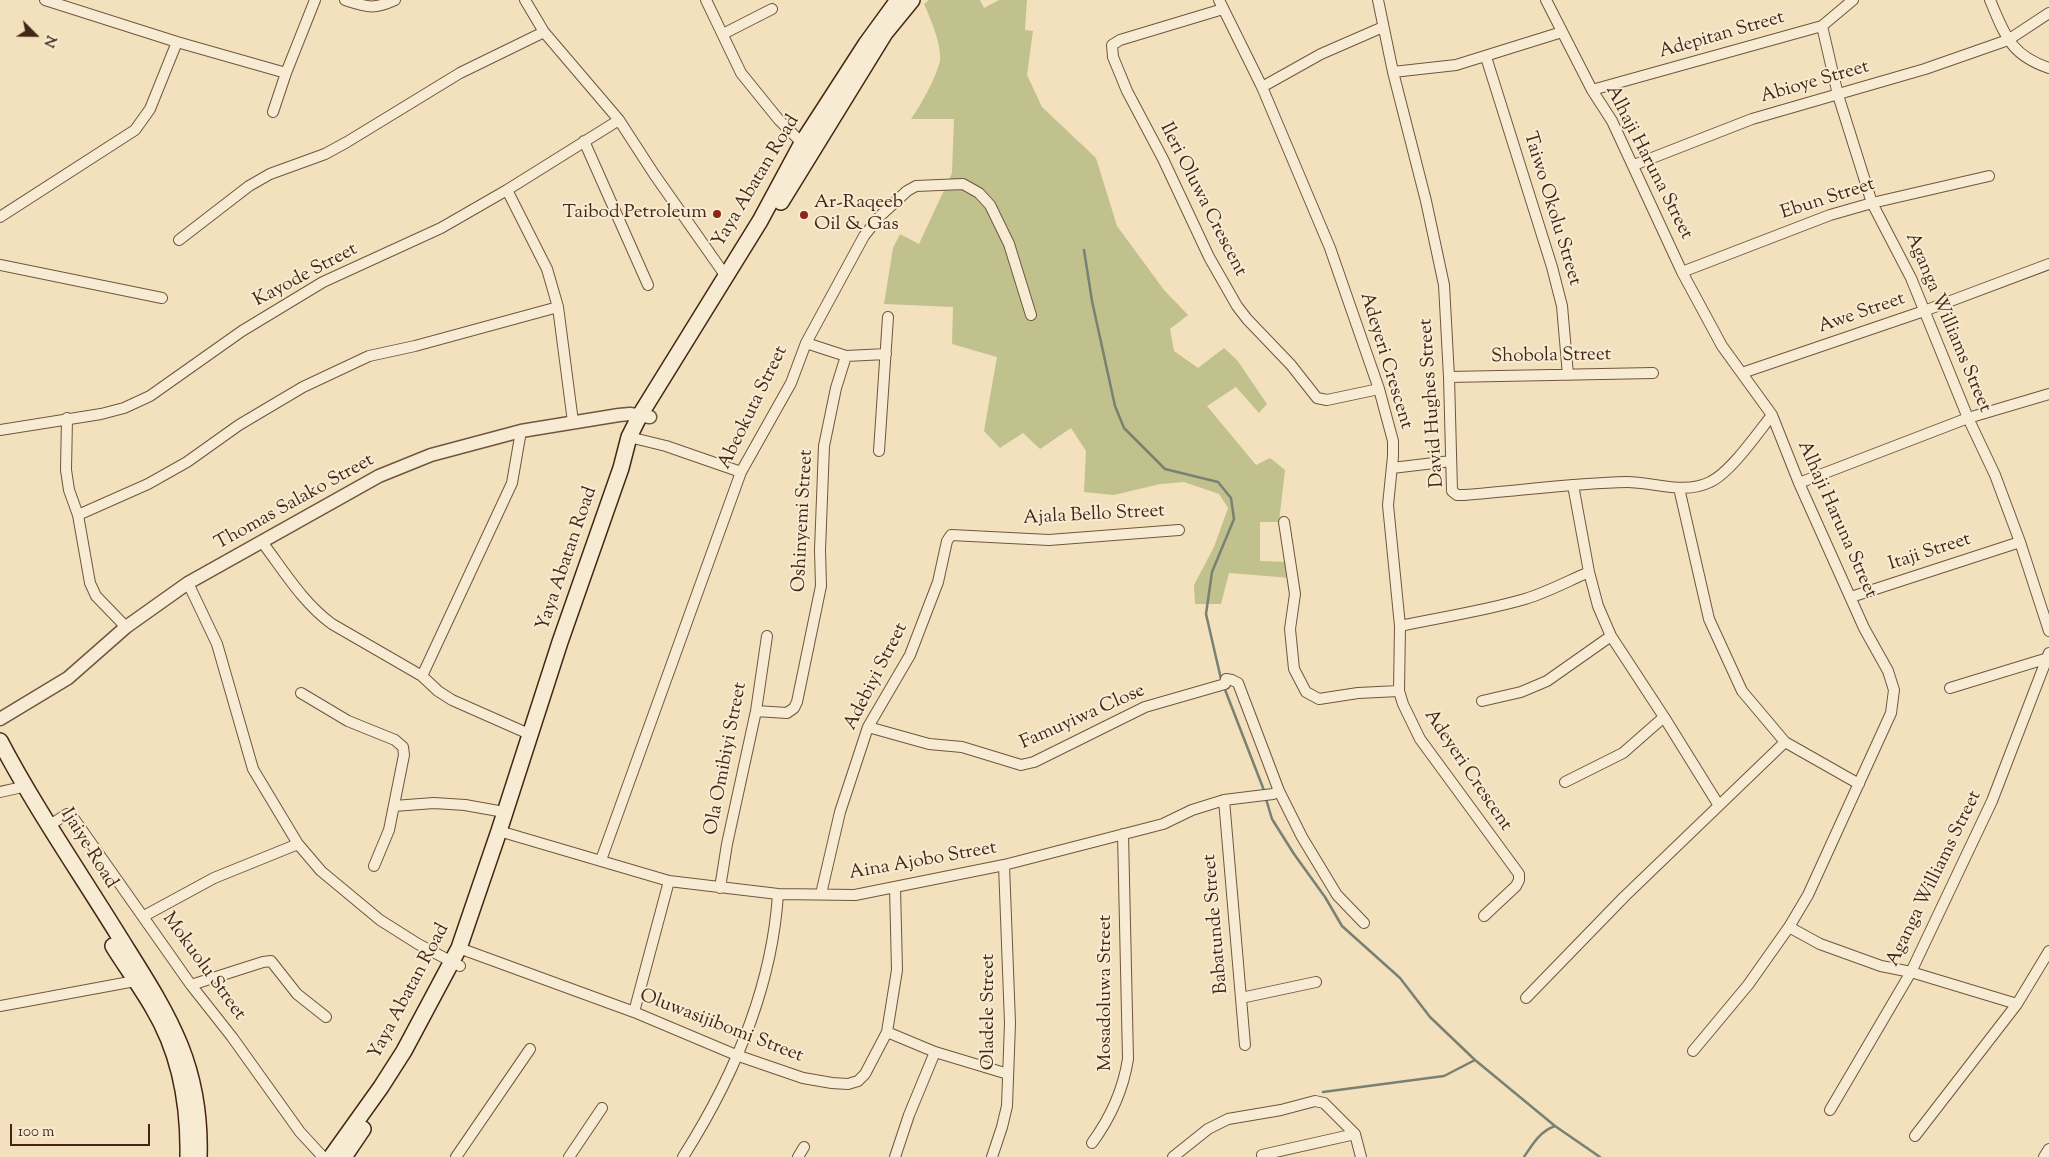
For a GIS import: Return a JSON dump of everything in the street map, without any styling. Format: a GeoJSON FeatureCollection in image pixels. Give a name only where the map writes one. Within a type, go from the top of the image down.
{"type":"FeatureCollection","features":[{"type":"Feature","properties":{"kind":"main road","name":"Yaya Abatan Road"},"geometry":{"type":"LineString","coordinates":[[503,832],[504,812],[529,734],[621,468],[634,438],[725,275],[760,221],[802,143],[866,44],[898,0]]}},
{"type":"Feature","properties":{"kind":"main road","name":"Yaya Abatan Road"},"geometry":{"type":"LineString","coordinates":[[645,416],[731,282],[885,33],[912,0]]}},
{"type":"Feature","properties":{"kind":"main road","name":"Yaya Abatan Road"},"geometry":{"type":"LineString","coordinates":[[344,1157],[417,1045],[460,957],[634,438]]}},
{"type":"Feature","properties":{"kind":"main road","name":"Ijaiye Road"},"geometry":{"type":"LineString","coordinates":[[0,741],[21,786],[140,978]]}},
{"type":"Feature","properties":{"kind":"main road","name":"Ijaiye Road"},"geometry":{"type":"LineString","coordinates":[[0,759],[50,825],[140,978]]}},
{"type":"Feature","properties":{"kind":"main road","name":"Yaya Abatan Road"},"geometry":{"type":"LineString","coordinates":[[331,1157],[381,1087],[460,957]]}},
{"type":"Feature","properties":{"kind":"main road"},"geometry":{"type":"LineString","coordinates":[[140,978],[170,1044],[182,1082],[188,1124],[188,1157]]}},
{"type":"Feature","properties":{"kind":"main road"},"geometry":{"type":"LineString","coordinates":[[140,978],[179,1040],[190,1069],[200,1133],[199,1157]]}},
{"type":"Feature","properties":{"kind":"street"},"geometry":{"type":"LineString","coordinates":[[45,0],[177,42],[286,73]]}},
{"type":"Feature","properties":{"kind":"street"},"geometry":{"type":"LineString","coordinates":[[273,112],[286,73],[315,0]]}},
{"type":"Feature","properties":{"kind":"street"},"geometry":{"type":"LineString","coordinates":[[344,0],[371,8],[381,7],[395,0]]}},
{"type":"Feature","properties":{"kind":"street"},"geometry":{"type":"LineString","coordinates":[[525,0],[544,32],[619,120],[654,174],[725,275]]}},
{"type":"Feature","properties":{"kind":"street"},"geometry":{"type":"LineString","coordinates":[[706,0],[741,73],[779,120],[802,143]]}},
{"type":"Feature","properties":{"kind":"street","name":"David Hughes Street"},"geometry":{"type":"LineString","coordinates":[[1378,0],[1444,285],[1452,491],[1457,495],[1629,482],[1679,488],[1696,486],[1710,482],[1723,473],[1772,416]]}},
{"type":"Feature","properties":{"kind":"street","name":"Alhaji Haruna Street"},"geometry":{"type":"LineString","coordinates":[[1546,0],[1592,90],[1612,121],[1634,164],[1682,272],[1722,346],[1772,416],[1799,484],[1864,628],[1888,671],[1894,690],[1891,713],[1860,784],[1821,862],[1808,895],[1789,927],[1748,985],[1693,1051]]}},
{"type":"Feature","properties":{"kind":"street","name":"Adepitan Street"},"geometry":{"type":"LineString","coordinates":[[1592,90],[1822,26],[1853,0]]}},
{"type":"Feature","properties":{"kind":"street"},"geometry":{"type":"LineString","coordinates":[[1990,0],[2008,40],[2020,53],[2049,68]]}},
{"type":"Feature","properties":{"kind":"street","name":"Adeyeri Crescent"},"geometry":{"type":"LineString","coordinates":[[1221,4],[1262,87],[1330,248],[1379,389],[1393,441],[1388,504],[1400,626],[1399,691],[1403,704],[1420,739],[1498,848],[1519,874],[1520,880],[1516,886],[1484,916]]}},
{"type":"Feature","properties":{"kind":"street","name":"Ileri Oluwa Crescent"},"geometry":{"type":"LineString","coordinates":[[1221,4],[1120,40],[1112,45],[1111,51],[1117,66],[1209,256],[1242,313],[1292,365],[1317,398],[1327,400],[1379,389]]}},
{"type":"Feature","properties":{"kind":"street"},"geometry":{"type":"LineString","coordinates":[[723,34],[772,9]]}},
{"type":"Feature","properties":{"kind":"street","name":"Abioye Street"},"geometry":{"type":"LineString","coordinates":[[1634,164],[1752,119],[1925,69],[2008,40],[2049,13]]}},
{"type":"Feature","properties":{"kind":"street","name":"Aganga Williams Street"},"geometry":{"type":"LineString","coordinates":[[1822,26],[1838,95],[1872,202],[1907,270],[1968,418],[1995,476],[2020,542],[2049,630]]}},
{"type":"Feature","properties":{"kind":"street"},"geometry":{"type":"LineString","coordinates":[[1262,87],[1321,54],[1383,27]]}},
{"type":"Feature","properties":{"kind":"street"},"geometry":{"type":"LineString","coordinates":[[179,240],[248,186],[270,174],[325,154],[460,73],[544,32]]}},
{"type":"Feature","properties":{"kind":"street"},"geometry":{"type":"LineString","coordinates":[[1394,72],[1436,69],[1486,57],[1562,32]]}},
{"type":"Feature","properties":{"kind":"street"},"geometry":{"type":"LineString","coordinates":[[0,217],[135,130],[150,109],[177,42]]}},
{"type":"Feature","properties":{"kind":"street","name":"Taiwo Okolu Street"},"geometry":{"type":"LineString","coordinates":[[1486,57],[1552,267],[1562,306],[1568,375]]}},
{"type":"Feature","properties":{"kind":"street","name":"Kayode Street"},"geometry":{"type":"LineString","coordinates":[[0,430],[101,414],[124,408],[150,396],[242,331],[324,282],[441,228],[507,190],[619,120]]}},
{"type":"Feature","properties":{"kind":"street"},"geometry":{"type":"LineString","coordinates":[[584,141],[648,285]]}},
{"type":"Feature","properties":{"kind":"street","name":"Ebun Street"},"geometry":{"type":"LineString","coordinates":[[1682,272],[1872,202],[1989,176]]}},
{"type":"Feature","properties":{"kind":"street","name":"Abeokuta Street"},"geometry":{"type":"LineString","coordinates":[[601,860],[741,472],[790,383],[806,343],[864,236],[880,216],[907,191],[916,186],[963,184],[979,193],[990,205],[1009,244],[1031,315]]}},
{"type":"Feature","properties":{"kind":"street"},"geometry":{"type":"LineString","coordinates":[[507,190],[547,270],[558,307],[573,422]]}},
{"type":"Feature","properties":{"kind":"street","name":"Awe Street"},"geometry":{"type":"LineString","coordinates":[[1742,373],[1924,311],[2049,264]]}},
{"type":"Feature","properties":{"kind":"street"},"geometry":{"type":"LineString","coordinates":[[0,265],[162,298]]}},
{"type":"Feature","properties":{"kind":"street"},"geometry":{"type":"LineString","coordinates":[[78,515],[148,484],[187,462],[239,425],[302,387],[369,356],[416,346],[558,307]]}},
{"type":"Feature","properties":{"kind":"street"},"geometry":{"type":"LineString","coordinates":[[879,451],[888,317]]}},
{"type":"Feature","properties":{"kind":"street"},"geometry":{"type":"LineString","coordinates":[[806,343],[846,356],[886,354]]}},
{"type":"Feature","properties":{"kind":"street","name":"Oshinyemi Street"},"geometry":{"type":"LineString","coordinates":[[756,712],[788,713],[797,702],[821,586],[820,550],[824,446],[836,388],[846,356]]}},
{"type":"Feature","properties":{"kind":"street","name":"Shobola Street"},"geometry":{"type":"LineString","coordinates":[[1449,377],[1653,373]]}},
{"type":"Feature","properties":{"kind":"street"},"geometry":{"type":"LineString","coordinates":[[1799,484],[1968,418],[2049,394]]}},
{"type":"Feature","properties":{"kind":"street","name":"Thomas Salako Street"},"geometry":{"type":"LineString","coordinates":[[0,719],[68,678],[126,627],[188,583],[379,476],[431,455],[521,431],[619,415],[645,416]]}},
{"type":"Feature","properties":{"kind":"street"},"geometry":{"type":"LineString","coordinates":[[67,418],[66,470],[69,490],[78,515],[90,583],[96,596],[126,627]]}},
{"type":"Feature","properties":{"kind":"street"},"geometry":{"type":"LineString","coordinates":[[422,676],[512,483],[521,431]]}},
{"type":"Feature","properties":{"kind":"street"},"geometry":{"type":"LineString","coordinates":[[634,438],[666,446],[741,472]]}},
{"type":"Feature","properties":{"kind":"street"},"geometry":{"type":"LineString","coordinates":[[1392,468],[1451,461]]}},
{"type":"Feature","properties":{"kind":"street"},"geometry":{"type":"LineString","coordinates":[[1573,486],[1589,572],[1598,606],[1611,636],[1718,804]]}},
{"type":"Feature","properties":{"kind":"street"},"geometry":{"type":"LineString","coordinates":[[1679,488],[1709,619],[1742,691],[1785,742],[1860,784]]}},
{"type":"Feature","properties":{"kind":"street"},"geometry":{"type":"LineString","coordinates":[[1284,522],[1295,594],[1290,628],[1294,669],[1306,692],[1320,699],[1358,693],[1399,691]]}},
{"type":"Feature","properties":{"kind":"street","name":"Ajala Bello Street"},"geometry":{"type":"LineString","coordinates":[[951,535],[1049,540],[1178,530]]}},
{"type":"Feature","properties":{"kind":"street","name":"Adebiyi Street"},"geometry":{"type":"LineString","coordinates":[[821,894],[840,812],[868,727],[910,655],[938,582],[947,541],[951,535]]}},
{"type":"Feature","properties":{"kind":"street"},"geometry":{"type":"LineString","coordinates":[[262,542],[304,599],[319,615],[422,676],[438,691],[452,700],[529,734]]}},
{"type":"Feature","properties":{"kind":"street","name":"Itaji Street"},"geometry":{"type":"LineString","coordinates":[[1851,597],[2020,542]]}},
{"type":"Feature","properties":{"kind":"street"},"geometry":{"type":"LineString","coordinates":[[1400,626],[1526,599],[1551,590],[1589,572]]}},
{"type":"Feature","properties":{"kind":"street","name":"Oluwasijibomi Street"},"geometry":{"type":"LineString","coordinates":[[188,583],[217,644],[253,769],[298,844],[321,871],[380,920],[418,944],[634,1012],[736,1055],[803,1078],[848,1084],[858,1080],[865,1074],[887,1032],[897,970],[895,887]]}},
{"type":"Feature","properties":{"kind":"street","name":"Ola Omibiyi Street"},"geometry":{"type":"LineString","coordinates":[[720,888],[727,844],[756,712],[767,636]]}},
{"type":"Feature","properties":{"kind":"street"},"geometry":{"type":"LineString","coordinates":[[1482,701],[1521,692],[1547,682],[1611,636]]}},
{"type":"Feature","properties":{"kind":"street"},"geometry":{"type":"LineString","coordinates":[[1950,688],[2048,656]]}},
{"type":"Feature","properties":{"kind":"street","name":"Aganga Williams Street"},"geometry":{"type":"LineString","coordinates":[[1830,1110],[1910,972],[1992,802],[2048,656]]}},
{"type":"Feature","properties":{"kind":"street","name":"Famuyiwa Close"},"geometry":{"type":"LineString","coordinates":[[868,727],[929,744],[962,747],[1021,765],[1034,762],[1145,707],[1232,680],[1238,683],[1276,792]]}},
{"type":"Feature","properties":{"kind":"street"},"geometry":{"type":"LineString","coordinates":[[301,693],[348,721],[395,740],[403,747],[404,755],[389,830],[374,866]]}},
{"type":"Feature","properties":{"kind":"street"},"geometry":{"type":"LineString","coordinates":[[1565,782],[1623,753],[1664,717]]}},
{"type":"Feature","properties":{"kind":"street"},"geometry":{"type":"LineString","coordinates":[[1526,998],[1718,804],[1785,742]]}},
{"type":"Feature","properties":{"kind":"street"},"geometry":{"type":"LineString","coordinates":[[0,792],[21,786]]}},
{"type":"Feature","properties":{"kind":"street"},"geometry":{"type":"LineString","coordinates":[[1276,792],[1319,868],[1337,895],[1364,923]]}},
{"type":"Feature","properties":{"kind":"street","name":"Aina Ajobo Street"},"geometry":{"type":"LineString","coordinates":[[503,832],[669,881],[778,894],[856,895],[1004,865],[1163,824],[1192,810],[1224,800],[1260,796],[1276,792]]}},
{"type":"Feature","properties":{"kind":"street","name":"Babatunde Street"},"geometry":{"type":"LineString","coordinates":[[1224,800],[1245,1045]]}},
{"type":"Feature","properties":{"kind":"street"},"geometry":{"type":"LineString","coordinates":[[394,806],[434,803],[465,805],[504,812]]}},
{"type":"Feature","properties":{"kind":"street","name":"Mokuolu Street"},"geometry":{"type":"LineString","coordinates":[[50,825],[67,814],[72,816],[191,985],[300,1132],[323,1157]]}},
{"type":"Feature","properties":{"kind":"street","name":"Mosadoluwa Street"},"geometry":{"type":"LineString","coordinates":[[1092,1143],[1105,1126],[1117,1102],[1124,1083],[1128,1059],[1123,834]]}},
{"type":"Feature","properties":{"kind":"street"},"geometry":{"type":"LineString","coordinates":[[144,916],[214,878],[298,844]]}},
{"type":"Feature","properties":{"kind":"street","name":"Oladele Street"},"geometry":{"type":"LineString","coordinates":[[992,1157],[1007,1106],[1010,1023],[1004,865]]}},
{"type":"Feature","properties":{"kind":"street"},"geometry":{"type":"LineString","coordinates":[[634,1012],[669,881]]}},
{"type":"Feature","properties":{"kind":"street"},"geometry":{"type":"LineString","coordinates":[[683,1157],[720,1094],[754,1014],[767,970],[777,915],[778,894]]}},
{"type":"Feature","properties":{"kind":"street"},"geometry":{"type":"LineString","coordinates":[[1789,927],[1820,944],[1881,966],[1910,972],[2017,1004]]}},
{"type":"Feature","properties":{"kind":"street"},"geometry":{"type":"LineString","coordinates":[[1915,1136],[2017,1004],[2049,951]]}},
{"type":"Feature","properties":{"kind":"street"},"geometry":{"type":"LineString","coordinates":[[191,985],[270,961],[276,965],[297,994],[326,1017]]}},
{"type":"Feature","properties":{"kind":"street"},"geometry":{"type":"LineString","coordinates":[[0,1006],[140,978]]}},
{"type":"Feature","properties":{"kind":"street"},"geometry":{"type":"LineString","coordinates":[[1241,998],[1316,982]]}},
{"type":"Feature","properties":{"kind":"street"},"geometry":{"type":"LineString","coordinates":[[887,1032],[935,1052],[1008,1074]]}},
{"type":"Feature","properties":{"kind":"street"},"geometry":{"type":"LineString","coordinates":[[456,1157],[530,1050]]}},
{"type":"Feature","properties":{"kind":"street"},"geometry":{"type":"LineString","coordinates":[[895,1157],[909,1115],[935,1052]]}},
{"type":"Feature","properties":{"kind":"street"},"geometry":{"type":"LineString","coordinates":[[1173,1157],[1208,1130],[1228,1119],[1281,1110],[1315,1101],[1324,1103],[1355,1134],[1361,1157]]}},
{"type":"Feature","properties":{"kind":"street"},"geometry":{"type":"LineString","coordinates":[[569,1157],[602,1108]]}},
{"type":"Feature","properties":{"kind":"street"},"geometry":{"type":"LineString","coordinates":[[1262,1155],[1355,1134]]}},
{"type":"Feature","properties":{"kind":"street"},"geometry":{"type":"LineString","coordinates":[[798,1157],[804,1148]]}},
{"type":"Feature","properties":{"kind":"street"},"geometry":{"type":"LineString","coordinates":[[2044,1157],[2049,1149]]}},
{"type":"Feature","properties":{"kind":"green space"},"geometry":{"type":"Polygon","coordinates":[[[929,0],[980,0],[984,8],[999,0],[1027,0],[1025,30],[1033,31],[1027,75],[1042,107],[1096,158],[1117,226],[1164,290],[1188,315],[1170,329],[1174,351],[1198,368],[1224,348],[1237,360],[1267,404],[1259,413],[1236,387],[1207,406],[1256,465],[1270,458],[1285,470],[1279,522],[1260,522],[1260,561],[1291,562],[1291,578],[1229,573],[1221,604],[1195,604],[1194,585],[1214,547],[1228,508],[1219,494],[1184,482],[1160,484],[1114,495],[1084,492],[1086,451],[1071,428],[1040,449],[1023,433],[1000,448],[984,431],[997,357],[952,344],[953,307],[884,304],[893,248],[900,234],[919,244],[952,173],[954,119],[911,119],[928,90],[940,60],[937,40],[924,4],[929,0]]]}},
{"type":"Feature","properties":{"kind":"waterway"},"geometry":{"type":"LineString","coordinates":[[1084,250],[1092,301],[1115,406],[1124,428],[1165,469],[1218,482],[1231,498],[1234,519],[1212,572],[1206,614],[1221,679]]}},
{"type":"Feature","properties":{"kind":"waterway"},"geometry":{"type":"LineString","coordinates":[[1224,687],[1265,793]]}},
{"type":"Feature","properties":{"kind":"waterway"},"geometry":{"type":"LineString","coordinates":[[1266,799],[1272,819],[1325,897],[1342,926],[1400,978],[1430,1017],[1475,1060],[1555,1126],[1600,1157]]}},
{"type":"Feature","properties":{"kind":"waterway"},"geometry":{"type":"LineString","coordinates":[[1323,1092],[1444,1076],[1475,1060]]}},
{"type":"Feature","properties":{"kind":"waterway"},"geometry":{"type":"LineString","coordinates":[[1524,1157],[1533,1143],[1545,1131],[1555,1126]]}},
{"type":"Feature","properties":{"kind":"place","name":"Taibod Petroleum"},"geometry":{"type":"Point","coordinates":[717,214]}},
{"type":"Feature","properties":{"kind":"place","name":"Ar-Raqeeb Oil & Gas"},"geometry":{"type":"Point","coordinates":[804,215]}}]}
